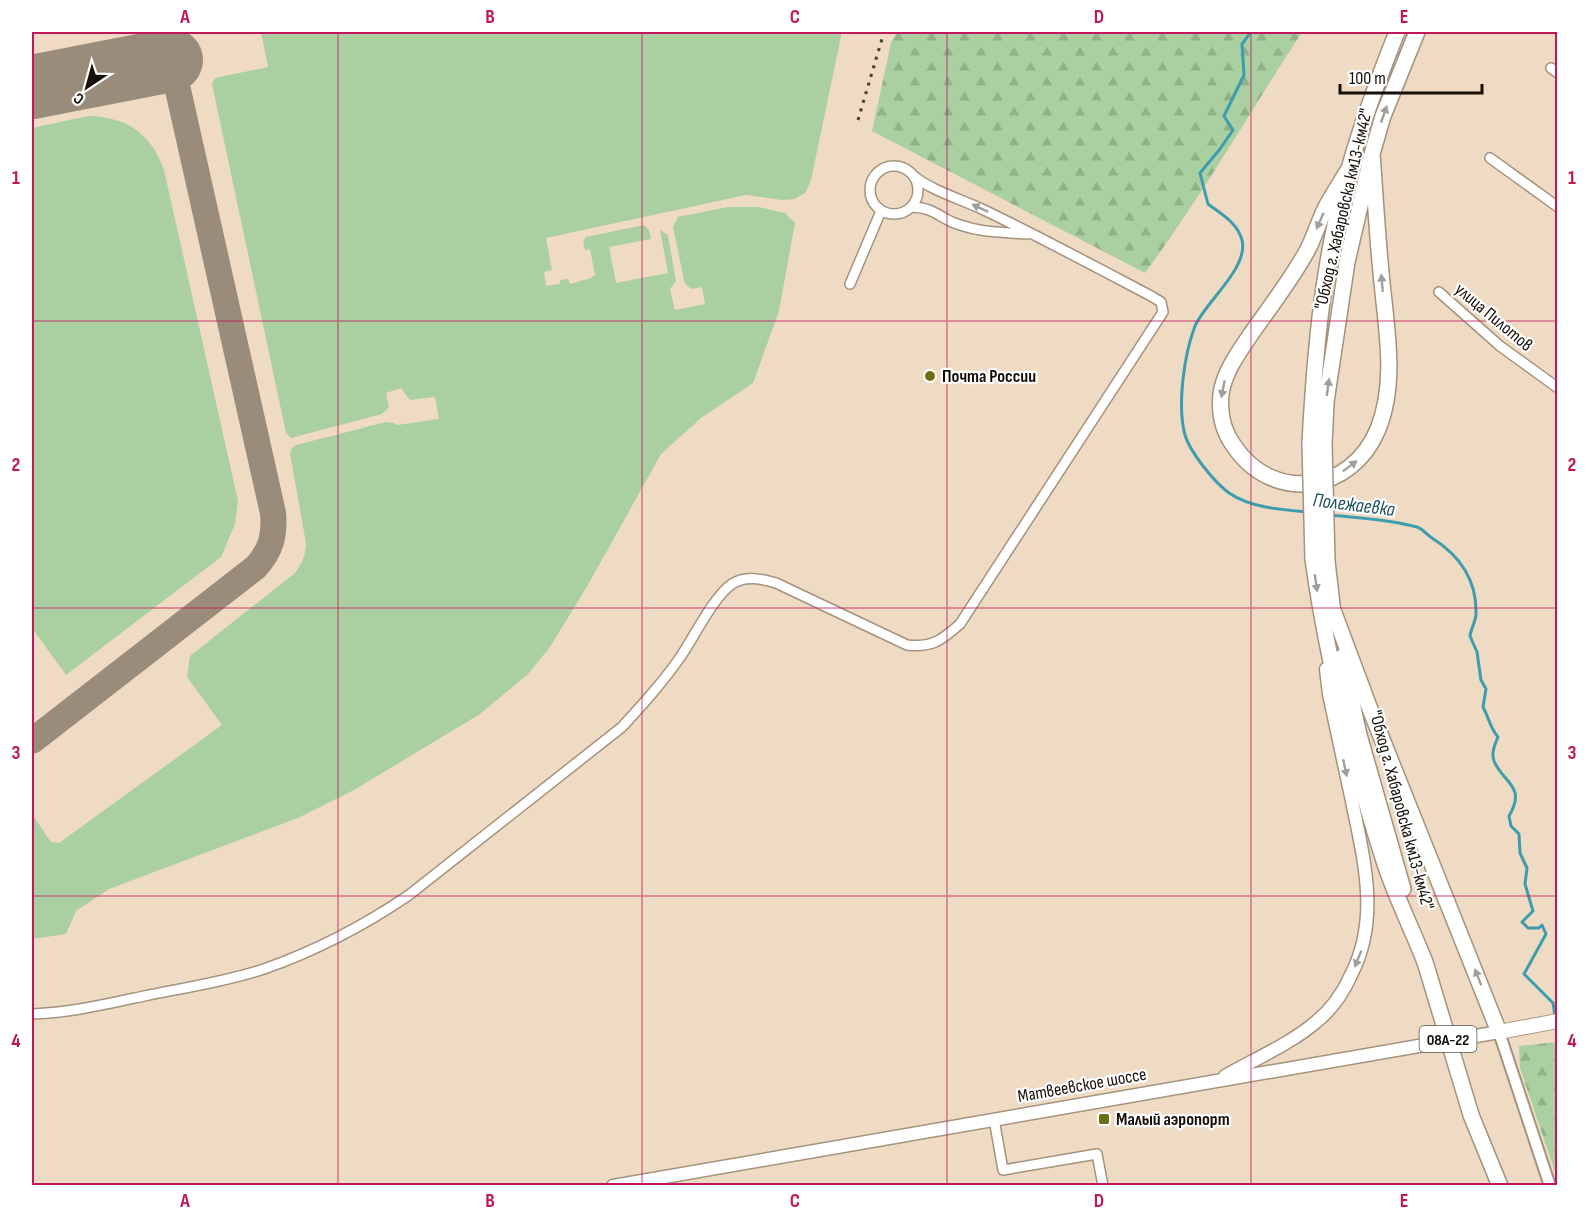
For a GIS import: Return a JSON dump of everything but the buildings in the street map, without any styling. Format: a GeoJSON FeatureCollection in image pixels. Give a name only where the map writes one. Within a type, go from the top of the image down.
{"type":"FeatureCollection","features":[{"type":"Feature","properties":{"kind":"highway","name":"\"Обход г. Хабаровска км13-км42\""},"geometry":{"type":"LineString","coordinates":[[1397,32],[1373,93],[1348,170],[1327,268],[1317,338],[1320,560],[1325,606],[1350,741],[1384,863],[1425,962],[1472,1115],[1500,1185]]}},
{"type":"Feature","properties":{"kind":"highway","name":"\"Обход г. Хабаровска км13-км42\""},"geometry":{"type":"LineString","coordinates":[[1317,444],[1326,402],[1347,262],[1372,154],[1383,116],[1417,32]]}},
{"type":"Feature","properties":{"kind":"highway"},"geometry":{"type":"LineString","coordinates":[[1348,170],[1326,206],[1302,259],[1235,358],[1225,377],[1221,394],[1221,415],[1227,437],[1240,456],[1256,471],[1289,483],[1324,482],[1352,467],[1378,430],[1386,405],[1389,378],[1387,342],[1372,154]]}},
{"type":"Feature","properties":{"kind":"highway"},"geometry":{"type":"LineString","coordinates":[[1325,606],[1368,704],[1499,1032]]}},
{"type":"Feature","properties":{"kind":"main road"},"geometry":{"type":"LineString","coordinates":[[1216,1081],[1316,1022],[1333,1006],[1347,985],[1366,938],[1368,889],[1329,694],[1325,606]]}},
{"type":"Feature","properties":{"kind":"main road","name":"Матвеевское шоссе"},"geometry":{"type":"LineString","coordinates":[[613,1185],[1557,1021]]}},
{"type":"Feature","properties":{"kind":"street"},"geometry":{"type":"LineString","coordinates":[[1490,158],[1557,207]]}},
{"type":"Feature","properties":{"kind":"street"},"geometry":{"type":"LineString","coordinates":[[32,1014],[54,1013],[103,1004],[223,980],[263,969],[354,929],[383,913],[409,895],[622,726],[651,695],[681,656],[719,597],[732,584],[745,579],[760,578],[776,583],[907,645],[922,647],[935,643],[947,635],[960,624],[1163,312],[1161,302],[1151,296],[1032,234],[939,189],[925,185],[900,167],[885,168],[873,177],[871,199],[881,211],[897,214],[912,207],[927,208],[958,225],[990,233],[1032,234]]}},
{"type":"Feature","properties":{"kind":"street"},"geometry":{"type":"LineString","coordinates":[[912,207],[918,192],[914,176]]}},
{"type":"Feature","properties":{"kind":"street"},"geometry":{"type":"LineString","coordinates":[[850,284],[881,211]]}},
{"type":"Feature","properties":{"kind":"street","name":"улица Пилотов"},"geometry":{"type":"LineString","coordinates":[[1439,292],[1500,346],[1557,388]]}},
{"type":"Feature","properties":{"kind":"street"},"geometry":{"type":"LineString","coordinates":[[1499,1032],[1550,1185]]}},
{"type":"Feature","properties":{"kind":"street"},"geometry":{"type":"LineString","coordinates":[[994,1119],[1003,1170],[1097,1154],[1103,1185]]}},
{"type":"Feature","properties":{"kind":"green space"},"geometry":{"type":"Polygon","coordinates":[[[261,32],[842,32],[811,180],[806,192],[795,199],[782,200],[746,195],[546,238],[552,270],[544,272],[546,286],[560,284],[560,280],[568,279],[570,284],[595,275],[590,249],[585,250],[583,242],[586,237],[644,225],[649,230],[651,239],[609,247],[616,283],[668,273],[660,230],[668,235],[676,281],[670,289],[675,310],[705,304],[702,287],[692,289],[686,285],[684,280],[673,227],[678,217],[728,207],[759,207],[785,213],[795,223],[779,311],[753,383],[701,418],[661,454],[589,583],[550,647],[528,674],[480,714],[354,790],[298,818],[109,889],[76,911],[66,934],[32,939],[32,814],[51,842],[59,843],[222,725],[187,677],[190,656],[295,573],[302,562],[306,543],[290,454],[292,448],[296,445],[386,422],[397,425],[439,419],[435,397],[410,400],[401,388],[386,393],[389,407],[382,414],[291,438],[286,433],[212,84],[215,78],[268,67],[261,32]]]}},
{"type":"Feature","properties":{"kind":"green space"},"geometry":{"type":"Polygon","coordinates":[[[897,32],[1302,32],[1206,184],[1145,273],[872,131],[891,43],[897,32]]]}},
{"type":"Feature","properties":{"kind":"green space"},"geometry":{"type":"Polygon","coordinates":[[[88,116],[102,117],[126,124],[145,137],[159,157],[164,170],[238,501],[235,524],[221,557],[66,675],[35,632],[32,634],[32,128],[88,116]]]}},
{"type":"Feature","properties":{"kind":"green space"},"geometry":{"type":"Polygon","coordinates":[[[1558,1042],[1557,1178],[1520,1068],[1519,1046],[1558,1042]]]}},
{"type":"Feature","properties":{"kind":"waterway","name":"Полежаевка"},"geometry":{"type":"LineString","coordinates":[[1251,32],[1242,44],[1244,75],[1224,116],[1233,130],[1200,173],[1208,204],[1236,228],[1242,240],[1242,251],[1233,273],[1195,326],[1183,380],[1183,423],[1185,435],[1197,458],[1216,482],[1229,493],[1257,505],[1308,512]]}},
{"type":"Feature","properties":{"kind":"waterway","name":"Полежаевка"},"geometry":{"type":"LineString","coordinates":[[1330,515],[1385,520],[1419,528],[1450,552],[1470,579],[1476,602],[1476,614],[1470,636],[1477,652],[1481,680],[1486,689],[1483,707],[1498,737],[1493,758],[1515,791],[1516,798],[1509,816],[1511,826],[1519,834],[1520,853],[1527,868],[1525,884],[1533,911],[1522,922],[1528,928],[1539,928],[1542,925],[1546,934],[1524,974],[1553,1003],[1555,1016]]}},
{"type":"Feature","properties":{"kind":"taxiway"},"geometry":{"type":"LineString","coordinates":[[32,741],[256,567],[265,555],[272,536],[273,513],[165,32]]}},
{"type":"Feature","properties":{"kind":"runway"},"geometry":{"type":"LineString","coordinates":[[32,87],[171,60]]}},
{"type":"Feature","properties":{"kind":"railway"},"geometry":{"type":"LineString","coordinates":[[858,120],[884,32]]}},
{"type":"Feature","properties":{"kind":"place","name":"Почта России"},"geometry":{"type":"Point","coordinates":[930,376]}},
{"type":"Feature","properties":{"kind":"place","name":"Малый аэропорт"},"geometry":{"type":"Point","coordinates":[1104,1119]}}]}
